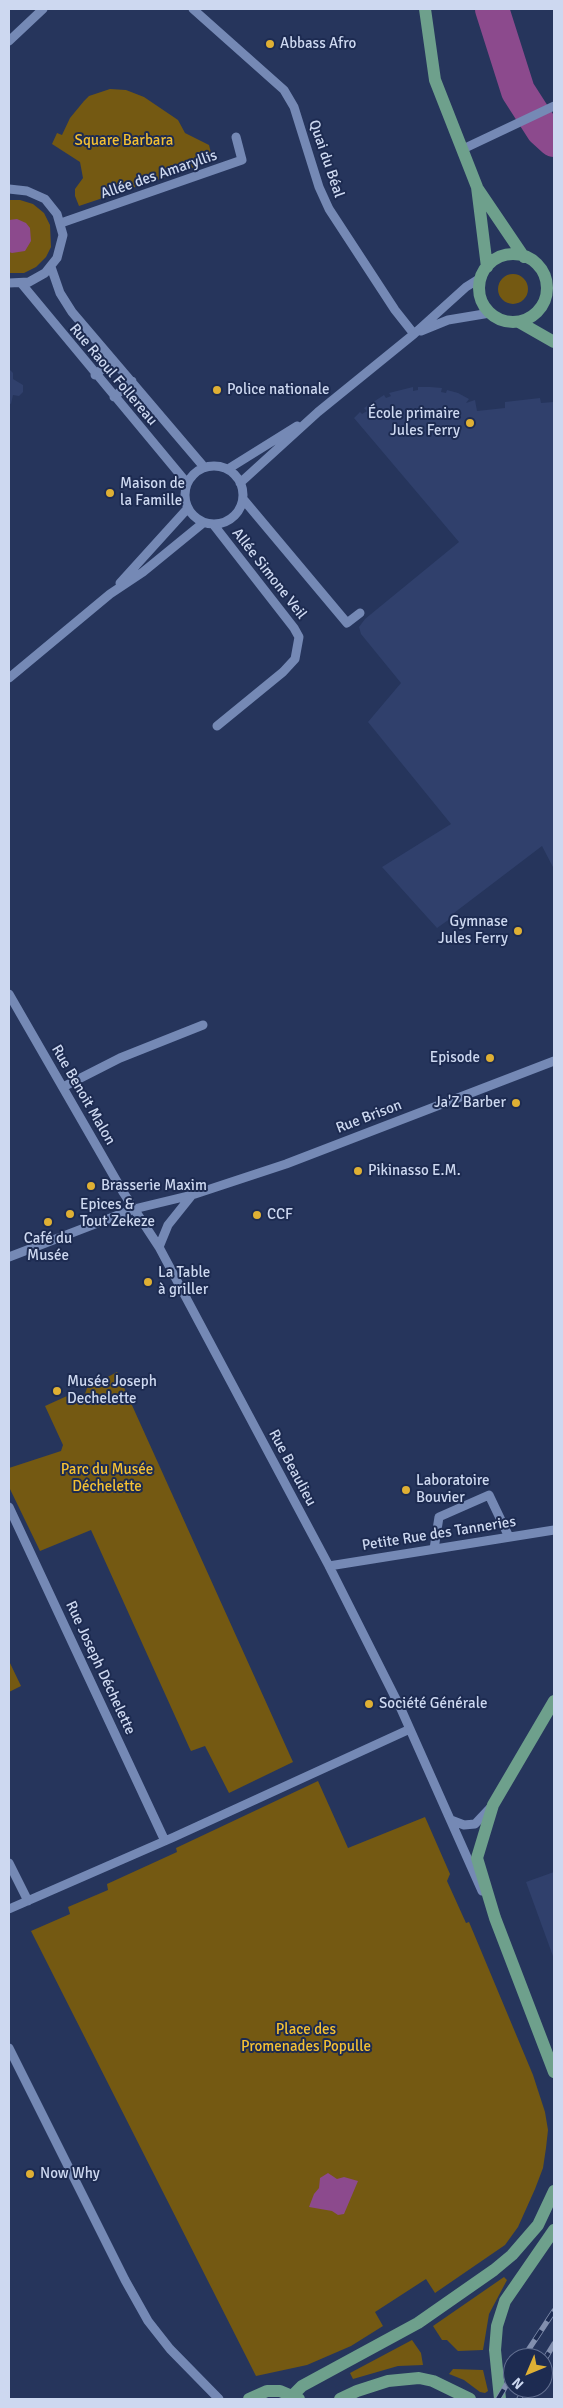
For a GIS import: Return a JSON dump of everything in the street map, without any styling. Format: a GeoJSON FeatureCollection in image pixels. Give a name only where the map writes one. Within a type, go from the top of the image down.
{"type":"FeatureCollection","features":[{"type":"Feature","properties":{"kind":"main road"},"geometry":{"type":"LineString","coordinates":[[425,9],[435,80],[476,187],[484,272],[480,296],[490,313],[507,322],[518,322],[536,314],[542,306],[547,288]]}},
{"type":"Feature","properties":{"kind":"main road"},"geometry":{"type":"LineString","coordinates":[[476,187],[524,257],[538,266],[554,301]]}},
{"type":"Feature","properties":{"kind":"main road"},"geometry":{"type":"LineString","coordinates":[[484,272],[494,261],[508,255],[524,257]]}},
{"type":"Feature","properties":{"kind":"main road"},"geometry":{"type":"LineString","coordinates":[[518,322],[554,342]]}},
{"type":"Feature","properties":{"kind":"main road"},"geometry":{"type":"LineString","coordinates":[[554,1701],[493,1806],[477,1858],[495,1918],[554,2072]]}},
{"type":"Feature","properties":{"kind":"main road"},"geometry":{"type":"LineString","coordinates":[[249,2399],[267,2391],[280,2391],[296,2397],[302,2386],[418,2323],[494,2270],[512,2255],[538,2225],[554,2190]]}},
{"type":"Feature","properties":{"kind":"main road"},"geometry":{"type":"LineString","coordinates":[[500,2399],[496,2376],[497,2326],[505,2300],[554,2230]]}},
{"type":"Feature","properties":{"kind":"main road"},"geometry":{"type":"LineString","coordinates":[[340,2399],[388,2380],[418,2378],[433,2381],[468,2398]]}},
{"type":"Feature","properties":{"kind":"street"},"geometry":{"type":"LineString","coordinates":[[9,41],[44,9]]}},
{"type":"Feature","properties":{"kind":"street","name":"Quai du Béal"},"geometry":{"type":"LineString","coordinates":[[193,9],[284,90],[294,107],[319,187],[328,209],[389,302],[414,334]]}},
{"type":"Feature","properties":{"kind":"street"},"geometry":{"type":"LineString","coordinates":[[463,149],[554,106]]}},
{"type":"Feature","properties":{"kind":"street","name":"Allée des Amaryllis"},"geometry":{"type":"LineString","coordinates":[[61,223],[242,160],[236,137]]}},
{"type":"Feature","properties":{"kind":"street"},"geometry":{"type":"LineString","coordinates":[[9,190],[27,191],[45,199],[57,214],[61,223],[62,246],[51,267],[38,278],[21,283],[9,283]]}},
{"type":"Feature","properties":{"kind":"street","name":"Rue Raoul Follereau"},"geometry":{"type":"LineString","coordinates":[[51,267],[66,303],[204,467]]}},
{"type":"Feature","properties":{"kind":"street"},"geometry":{"type":"LineString","coordinates":[[240,483],[318,412],[414,334],[484,272]]}},
{"type":"Feature","properties":{"kind":"street","name":"Rue Raoul Follereau"},"geometry":{"type":"LineString","coordinates":[[21,283],[95,375],[187,483]]}},
{"type":"Feature","properties":{"kind":"street"},"geometry":{"type":"LineString","coordinates":[[414,334],[448,320],[490,313]]}},
{"type":"Feature","properties":{"kind":"street"},"geometry":{"type":"LineString","coordinates":[[95,375],[113,360]]}},
{"type":"Feature","properties":{"kind":"street"},"geometry":{"type":"LineString","coordinates":[[114,397],[132,381]]}},
{"type":"Feature","properties":{"kind":"street"},"geometry":{"type":"LineString","coordinates":[[228,469],[318,412]]}},
{"type":"Feature","properties":{"kind":"street"},"geometry":{"type":"LineString","coordinates":[[220,466],[228,469],[240,483],[243,498],[236,520],[223,523],[208,523],[191,514],[184,491],[194,473],[204,467],[220,466]]}},
{"type":"Feature","properties":{"kind":"street"},"geometry":{"type":"LineString","coordinates":[[243,498],[347,623],[360,613]]}},
{"type":"Feature","properties":{"kind":"street"},"geometry":{"type":"LineString","coordinates":[[110,594],[188,508]]}},
{"type":"Feature","properties":{"kind":"street"},"geometry":{"type":"LineString","coordinates":[[9,678],[110,594],[143,572],[208,523]]}},
{"type":"Feature","properties":{"kind":"street","name":"Allée Simone Veil"},"geometry":{"type":"LineString","coordinates":[[208,523],[294,628],[299,642],[295,659],[283,672],[217,726]]}},
{"type":"Feature","properties":{"kind":"street","name":"Rue Benoit Malon"},"geometry":{"type":"LineString","coordinates":[[9,994],[134,1209]]}},
{"type":"Feature","properties":{"kind":"street"},"geometry":{"type":"LineString","coordinates":[[63,1087],[120,1058],[203,1025]]}},
{"type":"Feature","properties":{"kind":"street","name":"Rue Brison"},"geometry":{"type":"LineString","coordinates":[[9,1257],[134,1209],[192,1195],[286,1164],[554,1061]]}},
{"type":"Feature","properties":{"kind":"street"},"geometry":{"type":"LineString","coordinates":[[159,1247],[168,1225],[192,1195]]}},
{"type":"Feature","properties":{"kind":"street","name":"Rue Beaulieu"},"geometry":{"type":"LineString","coordinates":[[134,1209],[159,1247],[329,1566],[410,1728],[495,1918]]}},
{"type":"Feature","properties":{"kind":"street"},"geometry":{"type":"LineString","coordinates":[[434,1549],[439,1517],[489,1495],[509,1537]]}},
{"type":"Feature","properties":{"kind":"street","name":"Rue Joseph Déchelette"},"geometry":{"type":"LineString","coordinates":[[9,1507],[165,1841]]}},
{"type":"Feature","properties":{"kind":"street","name":"Petite Rue des Tanneries"},"geometry":{"type":"LineString","coordinates":[[329,1566],[554,1530]]}},
{"type":"Feature","properties":{"kind":"street"},"geometry":{"type":"LineString","coordinates":[[9,1909],[165,1841],[410,1728]]}},
{"type":"Feature","properties":{"kind":"street"},"geometry":{"type":"LineString","coordinates":[[451,1820],[464,1826],[475,1824],[493,1806]]}},
{"type":"Feature","properties":{"kind":"street"},"geometry":{"type":"LineString","coordinates":[[9,1863],[28,1901]]}},
{"type":"Feature","properties":{"kind":"street"},"geometry":{"type":"LineString","coordinates":[[9,2048],[125,2280],[148,2321],[170,2349],[219,2399]]}},
{"type":"Feature","properties":{"kind":"shaded area"},"geometry":{"type":"Polygon","coordinates":[[[17,219],[26,223],[30,228],[31,241],[25,251],[12,253],[9,252],[9,220],[17,219]]]}},
{"type":"Feature","properties":{"kind":"shaded area"},"geometry":{"type":"Polygon","coordinates":[[[9,369],[13,373],[13,379],[23,385],[23,392],[19,396],[13,395],[11,404],[9,403],[9,369]]]}},
{"type":"Feature","properties":{"kind":"shaded area"},"geometry":{"type":"Polygon","coordinates":[[[413,387],[413,391],[418,390],[418,387],[430,387],[442,388],[441,392],[446,393],[447,390],[458,393],[469,399],[466,403],[475,400],[477,411],[505,408],[505,402],[540,398],[541,403],[554,402],[554,869],[542,846],[437,928],[382,867],[451,824],[368,722],[401,683],[361,634],[359,627],[365,619],[459,542],[354,418],[360,412],[362,414],[367,411],[364,408],[384,395],[386,398],[391,396],[389,393],[413,387]]]}},
{"type":"Feature","properties":{"kind":"shaded area"},"geometry":{"type":"Polygon","coordinates":[[[554,1872],[554,1959],[526,1882],[554,1872]]]}},
{"type":"Feature","properties":{"kind":"shaded area"},"geometry":{"type":"Polygon","coordinates":[[[328,2173],[337,2179],[344,2177],[358,2181],[344,2214],[338,2215],[332,2211],[309,2207],[314,2194],[319,2188],[320,2178],[328,2173]]]}},
{"type":"Feature","properties":{"kind":"green space","name":"Square Barbara"},"geometry":{"type":"Polygon","coordinates":[[[110,89],[126,90],[144,97],[178,120],[185,133],[209,145],[213,161],[79,206],[75,196],[75,189],[83,178],[80,162],[52,144],[57,133],[62,135],[70,118],[89,96],[110,89]]]}},
{"type":"Feature","properties":{"kind":"green space"},"geometry":{"type":"Polygon","coordinates":[[[9,200],[20,200],[33,204],[44,213],[50,225],[51,247],[46,257],[36,267],[24,273],[9,273],[9,200]]]}},
{"type":"Feature","properties":{"kind":"green space"},"geometry":{"type":"Polygon","coordinates":[[[513,274],[524,278],[528,289],[524,300],[513,304],[502,300],[498,289],[502,278],[513,274]]]}},
{"type":"Feature","properties":{"kind":"green space","name":"Parc du Musée Déchelette"},"geometry":{"type":"Polygon","coordinates":[[[117,1372],[293,1762],[229,1793],[205,1746],[191,1751],[91,1530],[40,1551],[9,1487],[9,1468],[61,1451],[63,1445],[45,1406],[67,1396],[75,1399],[85,1394],[87,1388],[117,1372]]]}},
{"type":"Feature","properties":{"kind":"green space"},"geometry":{"type":"Polygon","coordinates":[[[9,1661],[21,1686],[9,1692],[9,1661]]]}},
{"type":"Feature","properties":{"kind":"green space","name":"Place des Promenades Populle"},"geometry":{"type":"Polygon","coordinates":[[[318,1781],[348,1848],[425,1817],[450,1874],[447,1881],[466,1923],[469,1922],[533,2075],[545,2112],[548,2130],[543,2168],[518,2227],[505,2245],[435,2293],[426,2279],[375,2312],[383,2326],[351,2346],[307,2365],[256,2376],[31,1931],[70,1914],[68,1907],[108,1890],[107,1884],[177,1852],[176,1848],[318,1781]]]}},
{"type":"Feature","properties":{"kind":"green space"},"geometry":{"type":"Polygon","coordinates":[[[504,2277],[507,2280],[489,2314],[483,2350],[458,2351],[447,2340],[442,2340],[433,2326],[504,2277]]]}},
{"type":"Feature","properties":{"kind":"green space"},"geometry":{"type":"Polygon","coordinates":[[[412,2340],[421,2353],[423,2365],[398,2366],[353,2379],[350,2373],[412,2340]]]}},
{"type":"Feature","properties":{"kind":"green space"},"geometry":{"type":"Polygon","coordinates":[[[453,2369],[483,2370],[488,2391],[485,2393],[480,2392],[464,2380],[449,2374],[453,2369]]]}},
{"type":"Feature","properties":{"kind":"waterway"},"geometry":{"type":"LineString","coordinates":[[492,9],[518,91],[543,130],[554,140]]}},
{"type":"Feature","properties":{"kind":"railway"},"geometry":{"type":"LineString","coordinates":[[530,2348],[554,2311]]}},
{"type":"Feature","properties":{"kind":"railway"},"geometry":{"type":"LineString","coordinates":[[552,2348],[554,2344]]}},
{"type":"Feature","properties":{"kind":"railway"},"geometry":{"type":"LineString","coordinates":[[498,2399],[503,2391]]}},
{"type":"Feature","properties":{"kind":"place","name":"Abbass Afro"},"geometry":{"type":"Point","coordinates":[270,44]}},
{"type":"Feature","properties":{"kind":"place","name":"Police nationale"},"geometry":{"type":"Point","coordinates":[217,390]}},
{"type":"Feature","properties":{"kind":"place","name":"École primaire Jules Ferry"},"geometry":{"type":"Point","coordinates":[470,423]}},
{"type":"Feature","properties":{"kind":"place","name":"Maison de la Famille"},"geometry":{"type":"Point","coordinates":[110,493]}},
{"type":"Feature","properties":{"kind":"place","name":"Gymnase Jules Ferry"},"geometry":{"type":"Point","coordinates":[518,931]}},
{"type":"Feature","properties":{"kind":"place","name":"Episode"},"geometry":{"type":"Point","coordinates":[490,1058]}},
{"type":"Feature","properties":{"kind":"place","name":"Ja'Z Barber"},"geometry":{"type":"Point","coordinates":[516,1103]}},
{"type":"Feature","properties":{"kind":"place","name":"Pikinasso E.M."},"geometry":{"type":"Point","coordinates":[358,1171]}},
{"type":"Feature","properties":{"kind":"place","name":"Brasserie Maxim"},"geometry":{"type":"Point","coordinates":[91,1186]}},
{"type":"Feature","properties":{"kind":"place","name":"Epices & Tout Zekeze"},"geometry":{"type":"Point","coordinates":[70,1214]}},
{"type":"Feature","properties":{"kind":"place","name":"CCF"},"geometry":{"type":"Point","coordinates":[257,1215]}},
{"type":"Feature","properties":{"kind":"place","name":"Café du Musée"},"geometry":{"type":"Point","coordinates":[48,1222]}},
{"type":"Feature","properties":{"kind":"place","name":"La Table à griller"},"geometry":{"type":"Point","coordinates":[148,1282]}},
{"type":"Feature","properties":{"kind":"place","name":"Musée Joseph Dechelette"},"geometry":{"type":"Point","coordinates":[57,1391]}},
{"type":"Feature","properties":{"kind":"place","name":"Laboratoire Bouvier"},"geometry":{"type":"Point","coordinates":[406,1490]}},
{"type":"Feature","properties":{"kind":"place","name":"Société Générale"},"geometry":{"type":"Point","coordinates":[369,1704]}},
{"type":"Feature","properties":{"kind":"place","name":"Now Why"},"geometry":{"type":"Point","coordinates":[30,2174]}}]}
